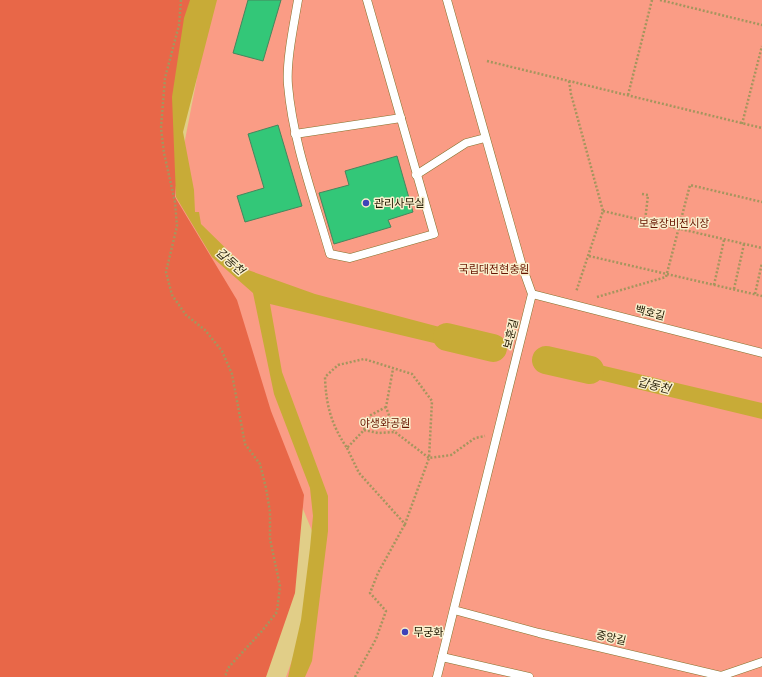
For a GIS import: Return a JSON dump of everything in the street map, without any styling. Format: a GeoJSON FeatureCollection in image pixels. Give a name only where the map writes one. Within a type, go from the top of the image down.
{"type":"FeatureCollection","features":[{"type":"Feature","properties":{"kind":"lane"},"geometry":{"type":"LineString","coordinates":[[298,0],[293,30],[288,84],[295,134],[330,254],[350,258],[434,234],[367,0]]}},
{"type":"Feature","properties":{"kind":"lane"},"geometry":{"type":"LineString","coordinates":[[446,0],[522,266],[532,294]]}},
{"type":"Feature","properties":{"kind":"lane"},"geometry":{"type":"LineString","coordinates":[[295,134],[401,118]]}},
{"type":"Feature","properties":{"kind":"lane"},"geometry":{"type":"LineString","coordinates":[[416,175],[466,143],[485,138]]}},
{"type":"Feature","properties":{"kind":"lane","name":"백호길"},"geometry":{"type":"LineString","coordinates":[[532,294],[762,353]]}},
{"type":"Feature","properties":{"kind":"lane","name":"보훈길"},"geometry":{"type":"LineString","coordinates":[[437,677],[532,294]]}},
{"type":"Feature","properties":{"kind":"lane","name":"중앙길"},"geometry":{"type":"LineString","coordinates":[[454,610],[539,633],[721,676],[762,662]]}},
{"type":"Feature","properties":{"kind":"lane"},"geometry":{"type":"LineString","coordinates":[[442,657],[529,677]]}},
{"type":"Feature","properties":{"kind":"path"},"geometry":{"type":"LineString","coordinates":[[181,0],[179,25],[165,78],[161,128],[164,153],[174,202],[176,226],[166,272],[172,295],[186,315],[205,330],[222,351],[232,374],[245,444],[260,464],[266,488],[270,512],[270,539],[280,586],[277,612],[262,631],[228,668],[225,677]]}},
{"type":"Feature","properties":{"kind":"path"},"geometry":{"type":"LineString","coordinates":[[628,95],[652,0]]}},
{"type":"Feature","properties":{"kind":"path"},"geometry":{"type":"LineString","coordinates":[[660,0],[762,25]]}},
{"type":"Feature","properties":{"kind":"path"},"geometry":{"type":"LineString","coordinates":[[742,124],[762,46]]}},
{"type":"Feature","properties":{"kind":"path"},"geometry":{"type":"LineString","coordinates":[[487,61],[762,128]]}},
{"type":"Feature","properties":{"kind":"path"},"geometry":{"type":"LineString","coordinates":[[569,81],[571,94],[603,212],[576,292]]}},
{"type":"Feature","properties":{"kind":"path"},"geometry":{"type":"LineString","coordinates":[[597,297],[666,276],[690,185],[762,202]]}},
{"type":"Feature","properties":{"kind":"path"},"geometry":{"type":"LineString","coordinates":[[642,194],[648,194],[645,221]]}},
{"type":"Feature","properties":{"kind":"path"},"geometry":{"type":"LineString","coordinates":[[603,212],[762,248]]}},
{"type":"Feature","properties":{"kind":"path"},"geometry":{"type":"LineString","coordinates":[[714,285],[724,240]]}},
{"type":"Feature","properties":{"kind":"path"},"geometry":{"type":"LineString","coordinates":[[734,289],[744,244]]}},
{"type":"Feature","properties":{"kind":"path"},"geometry":{"type":"LineString","coordinates":[[589,256],[762,296]]}},
{"type":"Feature","properties":{"kind":"path"},"geometry":{"type":"LineString","coordinates":[[755,294],[762,263]]}},
{"type":"Feature","properties":{"kind":"path"},"geometry":{"type":"LineString","coordinates":[[355,677],[376,639],[386,611],[370,592],[378,573],[405,524],[429,458],[432,401],[412,374],[364,359],[338,365],[325,377],[326,399],[335,430],[348,448],[359,473],[405,524]]}},
{"type":"Feature","properties":{"kind":"path"},"geometry":{"type":"LineString","coordinates":[[393,369],[386,408],[395,432],[429,458],[451,455],[475,438],[497,435]]}},
{"type":"Feature","properties":{"kind":"path"},"geometry":{"type":"LineString","coordinates":[[348,448],[364,430],[369,416],[386,408]]}},
{"type":"Feature","properties":{"kind":"path"},"geometry":{"type":"LineString","coordinates":[[364,430],[378,433],[395,432]]}},
{"type":"Feature","properties":{"kind":"green space","name":"국립대전현충원"},"geometry":{"type":"Polygon","coordinates":[[[212,0],[762,0],[762,677],[286,677],[318,588],[322,555],[174,197],[212,0]]]}},
{"type":"Feature","properties":{"kind":"shaded area"},"geometry":{"type":"Polygon","coordinates":[[[0,0],[192,0],[175,197],[237,300],[271,411],[304,495],[295,593],[266,677],[0,677],[0,0]]]}},
{"type":"Feature","properties":{"kind":"water"},"geometry":{"type":"Polygon","coordinates":[[[190,0],[217,0],[183,132],[194,190],[195,212],[199,212],[201,224],[248,270],[315,294],[481,338],[485,347],[476,353],[270,304],[282,372],[328,496],[328,531],[312,661],[305,677],[288,677],[301,620],[310,548],[313,516],[310,488],[274,394],[253,293],[212,257],[176,197],[172,97],[184,18],[190,0]]]}},
{"type":"Feature","properties":{"kind":"water"},"geometry":{"type":"Polygon","coordinates":[[[558,357],[566,357],[762,403],[762,419],[562,371],[556,367],[554,361],[558,357]]]}},
{"type":"Feature","properties":{"kind":"building"},"geometry":{"type":"Polygon","coordinates":[[[248,0],[281,0],[263,61],[233,53],[248,0]]]}},
{"type":"Feature","properties":{"kind":"building"},"geometry":{"type":"Polygon","coordinates":[[[278,125],[302,206],[245,222],[237,196],[264,188],[248,134],[278,125]]]}},
{"type":"Feature","properties":{"kind":"building","name":"관리사무실"},"geometry":{"type":"Polygon","coordinates":[[[397,156],[413,212],[388,220],[391,227],[334,244],[319,193],[349,185],[345,171],[397,156]]]}},
{"type":"Feature","properties":{"kind":"waterway","name":"갑동천"},"geometry":{"type":"LineString","coordinates":[[447,337],[493,348]]}},
{"type":"Feature","properties":{"kind":"waterway","name":"갑동천"},"geometry":{"type":"LineString","coordinates":[[546,360],[590,370]]}},
{"type":"Feature","properties":{"kind":"place","name":"관리사무실"},"geometry":{"type":"Point","coordinates":[366,203]}},
{"type":"Feature","properties":{"kind":"place","name":"무궁화"},"geometry":{"type":"Point","coordinates":[405,632]}},
{"type":"Feature","properties":{"kind":"park label","name":"보훈장비전시장"},"geometry":{"type":"Point","coordinates":[674,223]}},
{"type":"Feature","properties":{"kind":"park label","name":"야생화공원"},"geometry":{"type":"Point","coordinates":[385,423]}}]}
